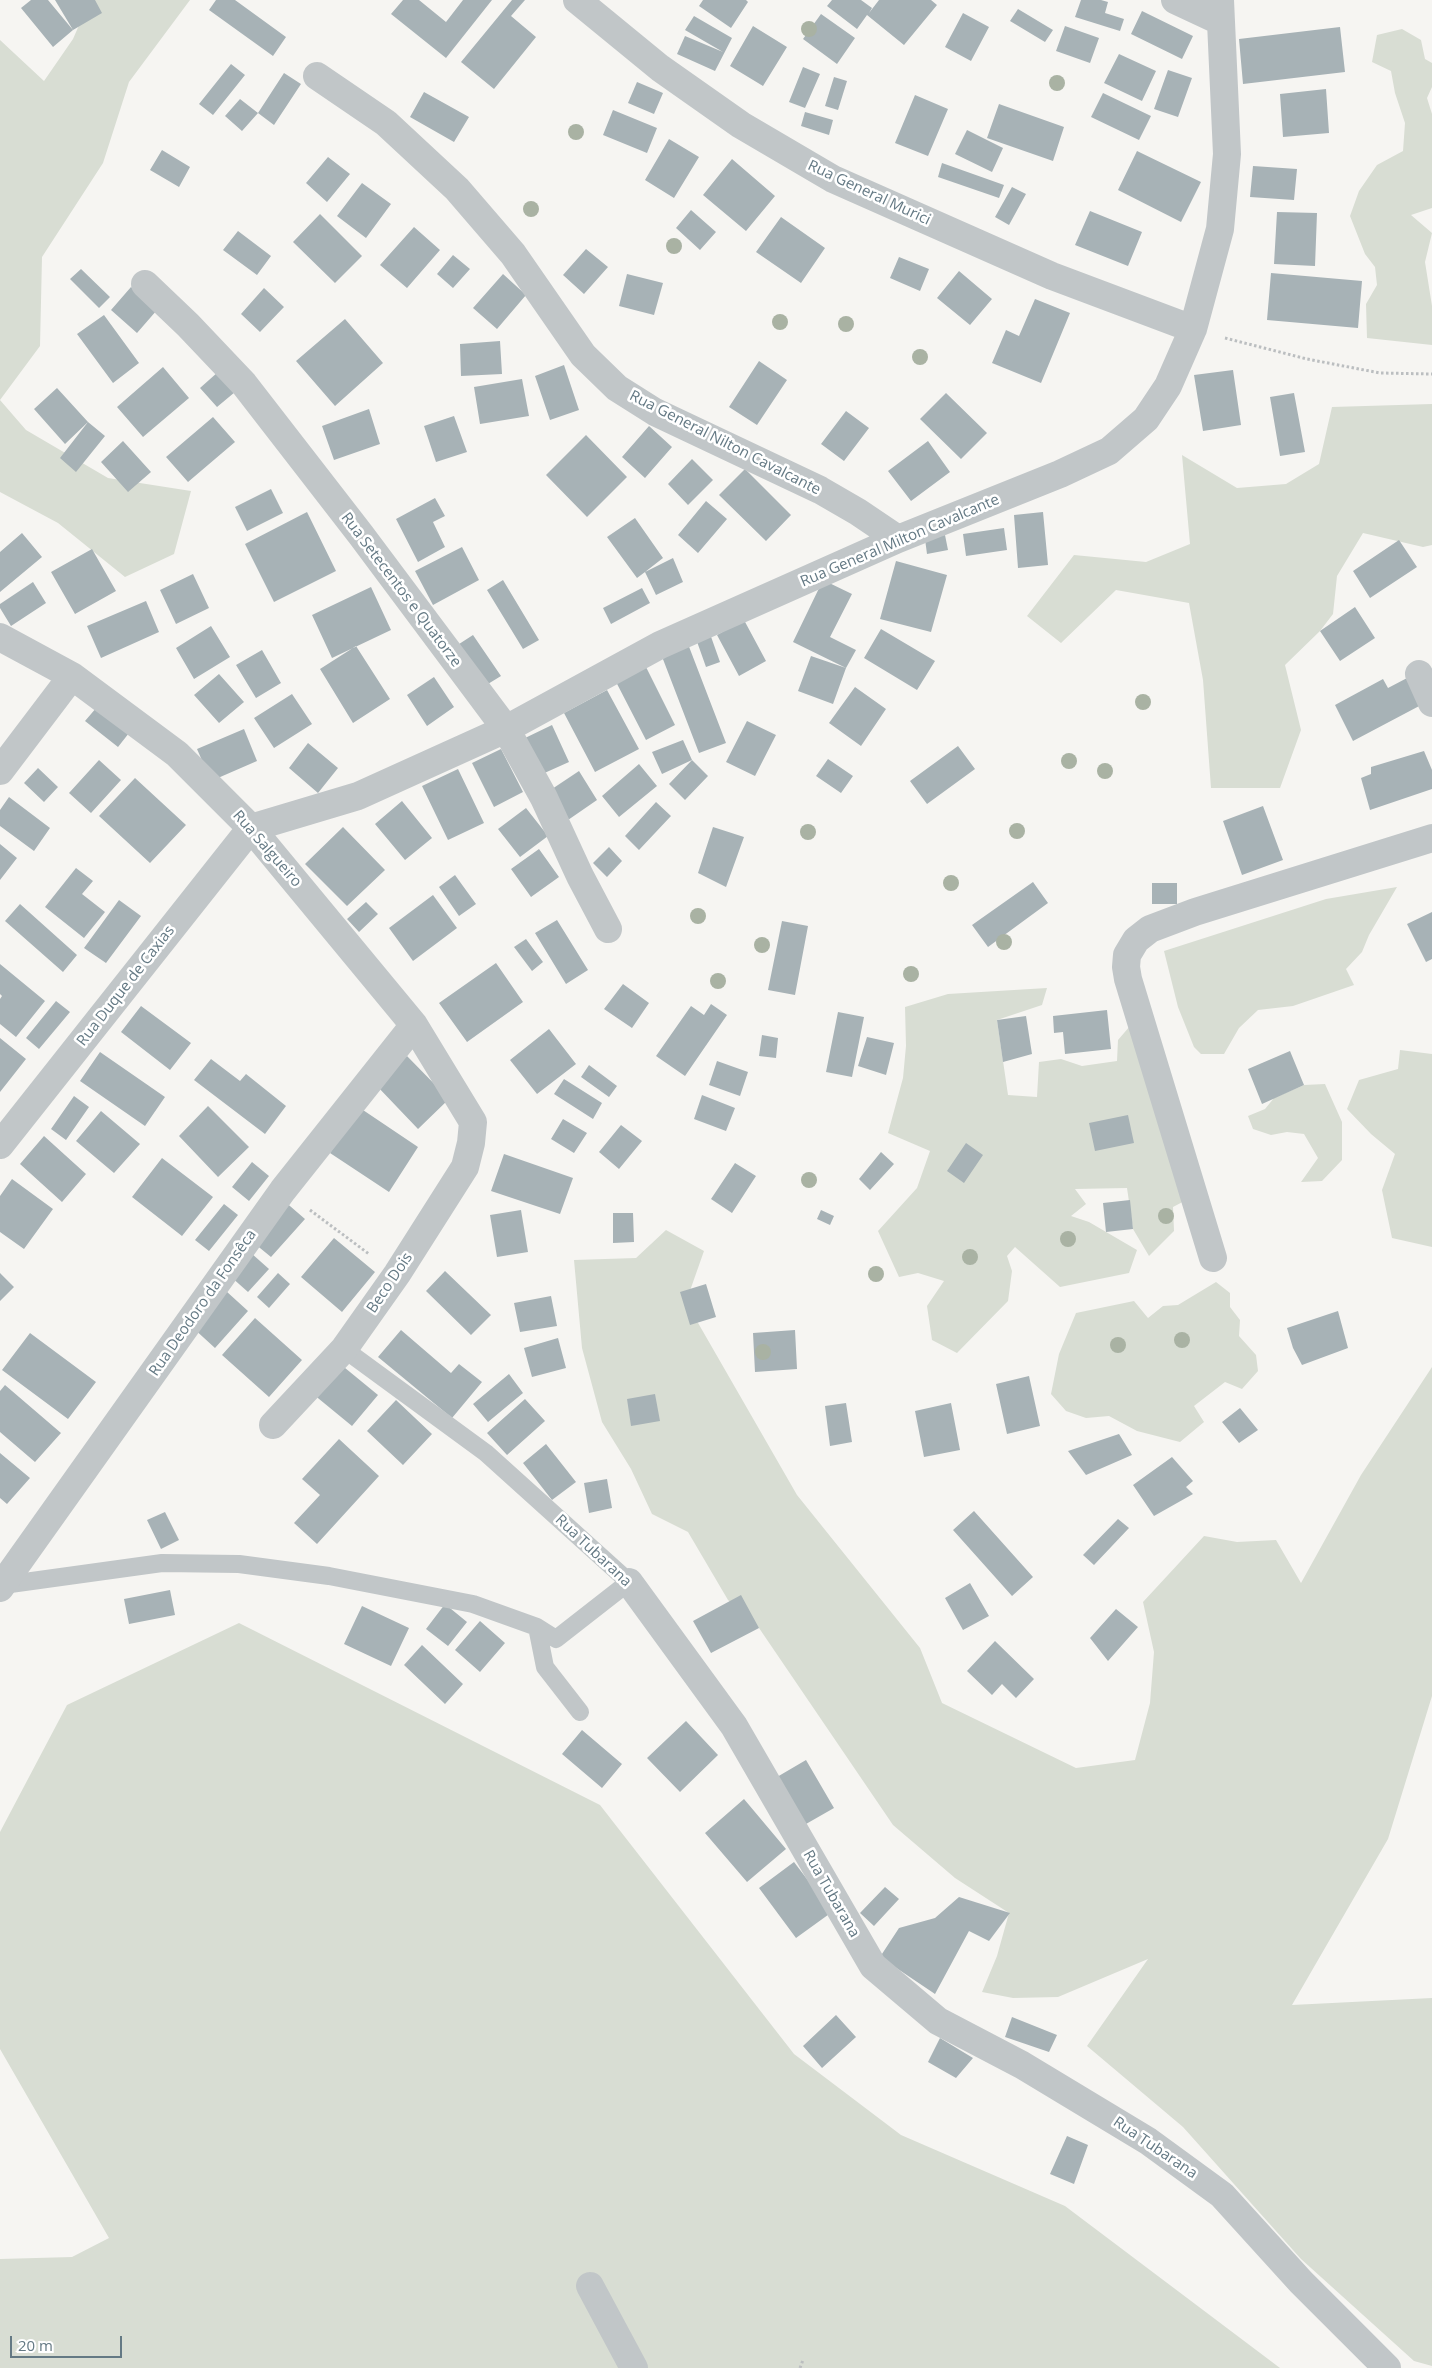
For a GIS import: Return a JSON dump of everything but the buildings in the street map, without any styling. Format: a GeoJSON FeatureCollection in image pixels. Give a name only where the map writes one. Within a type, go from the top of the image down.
{"type":"FeatureCollection","features":[{"type":"Feature","properties":{"kind":"street","name":"Rua General Murici"},"geometry":{"type":"LineString","coordinates":[[578,0],[660,68],[741,125],[833,179],[1052,276],[1193,330]]}},
{"type":"Feature","properties":{"kind":"street"},"geometry":{"type":"LineString","coordinates":[[1175,0],[1220,11]]}},
{"type":"Feature","properties":{"kind":"street","name":"Rua General Milton Cavalcante"},"geometry":{"type":"LineString","coordinates":[[252,828],[358,796],[506,729],[660,645],[898,540],[1060,474],[1110,451],[1146,419],[1168,386],[1193,330],[1220,229],[1227,154],[1220,11]]}},
{"type":"Feature","properties":{"kind":"street","name":"Rua General Nilton Cavalcante"},"geometry":{"type":"LineString","coordinates":[[318,76],[386,123],[457,189],[513,254],[583,355],[617,388],[655,412],[820,490],[858,512],[898,540]]}},
{"type":"Feature","properties":{"kind":"street","name":"Rua Setecentos e Quatorze"},"geometry":{"type":"LineString","coordinates":[[145,284],[188,325],[244,384],[361,535],[506,729],[544,798],[580,876],[608,929]]}},
{"type":"Feature","properties":{"kind":"street","name":"Rua Salgueiro"},"geometry":{"type":"LineString","coordinates":[[0,637],[72,676],[177,754],[252,828],[414,1025],[473,1122]]}},
{"type":"Feature","properties":{"kind":"street"},"geometry":{"type":"LineString","coordinates":[[1418,674],[1432,703]]}},
{"type":"Feature","properties":{"kind":"street"},"geometry":{"type":"LineString","coordinates":[[0,771],[72,676]]}},
{"type":"Feature","properties":{"kind":"street","name":"Rua Duque de Caxias"},"geometry":{"type":"LineString","coordinates":[[0,1145],[252,828]]}},
{"type":"Feature","properties":{"kind":"street"},"geometry":{"type":"LineString","coordinates":[[1213,1258],[1128,979],[1127,955],[1136,940],[1150,929],[1195,912],[1432,838]]}},
{"type":"Feature","properties":{"kind":"street","name":"Rua Deodoro da Fonsêca"},"geometry":{"type":"LineString","coordinates":[[1,1586],[283,1190],[414,1025]]}},
{"type":"Feature","properties":{"kind":"street","name":"Beco Dois"},"geometry":{"type":"LineString","coordinates":[[272,1425],[344,1349],[397,1274],[465,1167],[471,1143],[473,1122]]}},
{"type":"Feature","properties":{"kind":"street","name":"Rua Tubarana"},"geometry":{"type":"LineString","coordinates":[[630,1582],[734,1726],[873,1966],[938,2021],[1022,2065],[1148,2141],[1222,2195],[1301,2282],[1386,2368]]}},
{"type":"Feature","properties":{"kind":"street"},"geometry":{"type":"LineString","coordinates":[[590,2286],[634,2368]]}},
{"type":"Feature","properties":{"kind":"lane","name":"Rua Tubarana"},"geometry":{"type":"LineString","coordinates":[[344,1349],[486,1454],[630,1582]]}},
{"type":"Feature","properties":{"kind":"lane"},"geometry":{"type":"LineString","coordinates":[[1,1586],[162,1563],[239,1564],[329,1576],[473,1604],[537,1627],[556,1639],[590,1610],[630,1582]]}},
{"type":"Feature","properties":{"kind":"lane"},"geometry":{"type":"LineString","coordinates":[[537,1627],[545,1667],[580,1712]]}},
{"type":"Feature","properties":{"kind":"path"},"geometry":{"type":"LineString","coordinates":[[1193,330],[1307,359],[1380,373],[1432,374]]}},
{"type":"Feature","properties":{"kind":"path"},"geometry":{"type":"LineString","coordinates":[[283,1190],[397,1274]]}},
{"type":"Feature","properties":{"kind":"path"},"geometry":{"type":"LineString","coordinates":[[800,2368],[803,2360]]}},
{"type":"Feature","properties":{"kind":"shaded area"},"geometry":{"type":"Polygon","coordinates":[[[90,0],[190,0],[129,82],[103,163],[42,257],[40,346],[0,400],[0,40],[44,81],[73,39],[90,0]]]}},
{"type":"Feature","properties":{"kind":"shaded area"},"geometry":{"type":"Polygon","coordinates":[[[1402,29],[1421,40],[1425,59],[1432,63],[1432,87],[1427,98],[1432,114],[1432,208],[1411,215],[1432,233],[1425,262],[1432,306],[1432,345],[1367,338],[1366,304],[1377,285],[1375,267],[1365,254],[1350,216],[1359,191],[1377,165],[1403,151],[1405,123],[1395,93],[1391,71],[1372,62],[1377,35],[1402,29]]]}},
{"type":"Feature","properties":{"kind":"shaded area"},"geometry":{"type":"Polygon","coordinates":[[[0,400],[26,430],[108,478],[191,491],[174,554],[125,577],[58,523],[0,492],[0,400]]]}},
{"type":"Feature","properties":{"kind":"shaded area"},"geometry":{"type":"Polygon","coordinates":[[[1432,404],[1432,545],[1423,547],[1363,533],[1337,576],[1333,614],[1320,631],[1285,665],[1301,730],[1280,788],[1211,788],[1203,680],[1189,603],[1116,590],[1061,643],[1027,616],[1074,555],[1146,562],[1190,544],[1182,455],[1237,488],[1286,484],[1319,464],[1332,407],[1432,404]]]}},
{"type":"Feature","properties":{"kind":"shaded area"},"geometry":{"type":"Polygon","coordinates":[[[1397,887],[1369,935],[1362,952],[1346,969],[1354,985],[1293,1006],[1258,1010],[1239,1028],[1224,1054],[1201,1054],[1194,1047],[1178,1007],[1164,951],[1326,899],[1397,887]]]}},
{"type":"Feature","properties":{"kind":"shaded area"},"geometry":{"type":"Polygon","coordinates":[[[1047,988],[1042,1005],[997,1020],[1008,1095],[1037,1097],[1039,1062],[1061,1059],[1082,1066],[1117,1061],[1118,1040],[1136,1019],[1192,1197],[1173,1207],[1174,1231],[1149,1256],[1133,1229],[1127,1188],[1075,1189],[1086,1204],[1071,1216],[1089,1222],[1137,1250],[1129,1273],[1060,1287],[1015,1247],[1007,1256],[1012,1271],[1008,1301],[957,1353],[932,1340],[927,1306],[944,1281],[918,1273],[899,1277],[878,1231],[917,1188],[930,1151],[888,1133],[903,1078],[906,1046],[905,1007],[948,994],[1047,988]]]}},
{"type":"Feature","properties":{"kind":"shaded area"},"geometry":{"type":"Polygon","coordinates":[[[1400,1050],[1432,1054],[1432,1247],[1392,1238],[1382,1190],[1395,1154],[1371,1134],[1347,1109],[1359,1080],[1398,1069],[1400,1050]]]}},
{"type":"Feature","properties":{"kind":"shaded area"},"geometry":{"type":"Polygon","coordinates":[[[1325,1084],[1342,1122],[1342,1160],[1322,1181],[1301,1182],[1318,1158],[1304,1134],[1287,1132],[1271,1135],[1253,1129],[1248,1116],[1265,1109],[1274,1098],[1304,1085],[1325,1084]]]}},
{"type":"Feature","properties":{"kind":"shaded area"},"geometry":{"type":"Polygon","coordinates":[[[666,1230],[704,1251],[686,1302],[797,1495],[920,1648],[942,1703],[1076,1768],[1135,1760],[1150,1703],[1154,1652],[1143,1602],[1204,1536],[1237,1542],[1276,1540],[1301,1583],[1361,1475],[1432,1367],[1432,1696],[1388,1839],[1292,2005],[1432,1998],[1432,2366],[1414,2361],[1301,2259],[1183,2127],[1087,2046],[1148,1959],[1058,1997],[1013,1998],[982,1992],[997,1956],[1009,1913],[955,1878],[893,1825],[759,1628],[728,1600],[688,1532],[652,1514],[631,1469],[602,1422],[582,1348],[574,1260],[636,1258],[666,1230]]]}},
{"type":"Feature","properties":{"kind":"shaded area"},"geometry":{"type":"Polygon","coordinates":[[[1216,1282],[1230,1293],[1230,1307],[1240,1320],[1239,1336],[1256,1355],[1258,1371],[1242,1389],[1225,1382],[1194,1406],[1204,1422],[1180,1442],[1137,1431],[1109,1416],[1086,1418],[1066,1411],[1051,1394],[1059,1354],[1076,1313],[1134,1301],[1148,1318],[1163,1306],[1178,1305],[1216,1282]]]}},
{"type":"Feature","properties":{"kind":"shaded area"},"geometry":{"type":"Polygon","coordinates":[[[239,1623],[600,1805],[794,2054],[901,2135],[1065,2206],[1280,2368],[0,2368],[0,2259],[72,2257],[109,2238],[0,2049],[0,1832],[67,1705],[239,1623]]]}}]}
